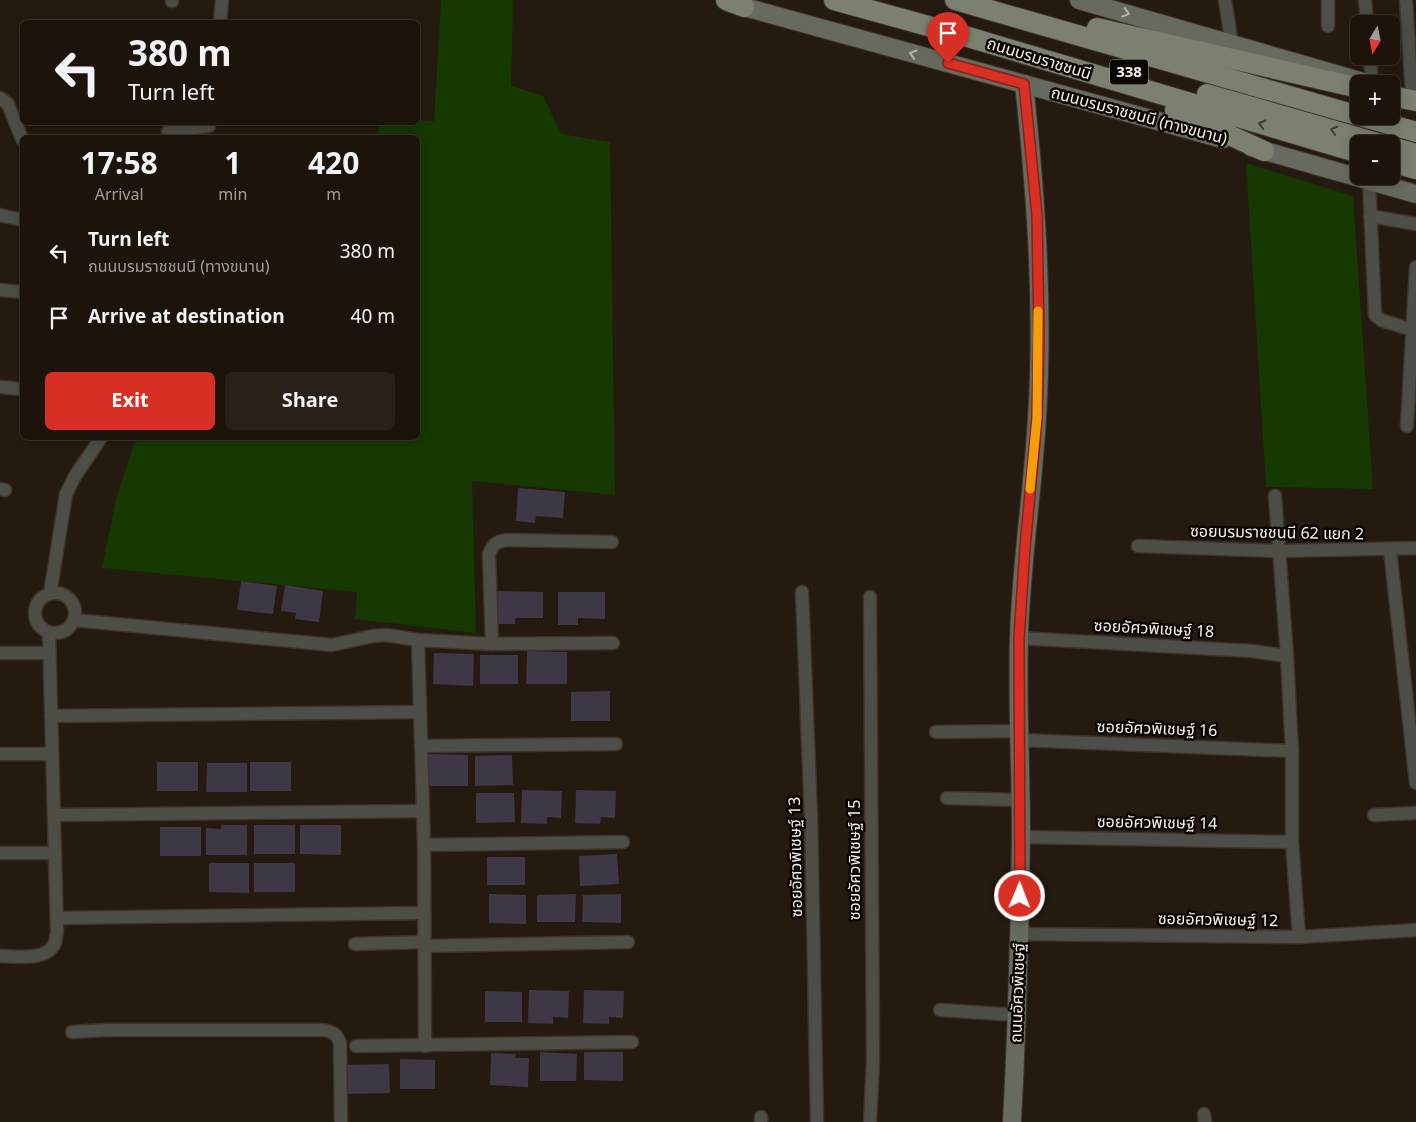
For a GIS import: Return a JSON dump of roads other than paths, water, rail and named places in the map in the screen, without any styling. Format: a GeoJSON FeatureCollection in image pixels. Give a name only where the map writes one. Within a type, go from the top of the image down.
{"type":"FeatureCollection","features":[{"type":"Feature","properties":{"kind":"main road","name":"ถนนบรมราชชนนี (ทางขนาน)"},"geometry":{"type":"LineString","coordinates":[[718,0],[1350,175]]}},
{"type":"Feature","properties":{"kind":"main road"},"geometry":{"type":"LineString","coordinates":[[726,0],[744,7]]}},
{"type":"Feature","properties":{"kind":"main road","name":"ถนนบรมราชชนนี"},"geometry":{"type":"LineString","coordinates":[[834,0],[968,37],[1350,150]]}},
{"type":"Feature","properties":{"kind":"main road","name":"338"},"geometry":{"type":"LineString","coordinates":[[876,0],[1350,135]]}},
{"type":"Feature","properties":{"kind":"main road","name":"338"},"geometry":{"type":"LineString","coordinates":[[955,0],[1350,113]]}},
{"type":"Feature","properties":{"kind":"main road","name":"338"},"geometry":{"type":"LineString","coordinates":[[981,0],[1350,105]]}},
{"type":"Feature","properties":{"kind":"main road"},"geometry":{"type":"LineString","coordinates":[[1079,0],[1350,78]]}},
{"type":"Feature","properties":{"kind":"main road"},"geometry":{"type":"LineString","coordinates":[[1086,30],[1094,27],[1350,86]]}},
{"type":"Feature","properties":{"kind":"main road"},"geometry":{"type":"LineString","coordinates":[[1110,80],[1264,150]]}},
{"type":"Feature","properties":{"kind":"main road","name":"ถนนอัศวพิเชษฐ์"},"geometry":{"type":"LineString","coordinates":[[1012,1122],[1020,934],[1019,638],[1037,418],[1039,337],[1037,215],[1024,84]]}},
{"type":"Feature","properties":{"kind":"main road"},"geometry":{"type":"LineString","coordinates":[[1400,93],[1415,98]]}},
{"type":"Feature","properties":{"kind":"main road"},"geometry":{"type":"LineString","coordinates":[[1400,97],[1415,98]]}},
{"type":"Feature","properties":{"kind":"main road"},"geometry":{"type":"LineString","coordinates":[[1400,120],[1416,125]]}},
{"type":"Feature","properties":{"kind":"main road","name":"338"},"geometry":{"type":"LineString","coordinates":[[1391,125],[1416,132]]}},
{"type":"Feature","properties":{"kind":"main road"},"geometry":{"type":"LineString","coordinates":[[1400,150],[1416,154]]}},
{"type":"Feature","properties":{"kind":"main road"},"geometry":{"type":"LineString","coordinates":[[1400,165],[1416,169]]}},
{"type":"Feature","properties":{"kind":"main road","name":"ถนนบรมราชชนนี (ทางขนาน)"},"geometry":{"type":"LineString","coordinates":[[1383,185],[1416,194]]}},
{"type":"Feature","properties":{"kind":"street"},"geometry":{"type":"LineString","coordinates":[[220,20],[222,0]]}},
{"type":"Feature","properties":{"kind":"street"},"geometry":{"type":"LineString","coordinates":[[1225,0],[1232,44]]}},
{"type":"Feature","properties":{"kind":"street"},"geometry":{"type":"LineString","coordinates":[[1328,0],[1328,26]]}},
{"type":"Feature","properties":{"kind":"street"},"geometry":{"type":"LineString","coordinates":[[1366,0],[1367,15]]}},
{"type":"Feature","properties":{"kind":"street"},"geometry":{"type":"LineString","coordinates":[[1406,0],[1415,98]]}},
{"type":"Feature","properties":{"kind":"street"},"geometry":{"type":"LineString","coordinates":[[0,98],[8,104],[20,135]]}},
{"type":"Feature","properties":{"kind":"street"},"geometry":{"type":"LineString","coordinates":[[168,132],[209,129]]}},
{"type":"Feature","properties":{"kind":"street"},"geometry":{"type":"LineString","coordinates":[[1369,185],[1375,315],[1381,320],[1414,331]]}},
{"type":"Feature","properties":{"kind":"street"},"geometry":{"type":"LineString","coordinates":[[0,215],[20,220]]}},
{"type":"Feature","properties":{"kind":"street"},"geometry":{"type":"LineString","coordinates":[[1370,216],[1416,224]]}},
{"type":"Feature","properties":{"kind":"street"},"geometry":{"type":"LineString","coordinates":[[1407,426],[1413,387],[1416,267]]}},
{"type":"Feature","properties":{"kind":"street"},"geometry":{"type":"LineString","coordinates":[[0,290],[20,292]]}},
{"type":"Feature","properties":{"kind":"street"},"geometry":{"type":"LineString","coordinates":[[0,387],[20,389]]}},
{"type":"Feature","properties":{"kind":"street"},"geometry":{"type":"LineString","coordinates":[[50,594],[66,494],[72,481],[100,440]]}},
{"type":"Feature","properties":{"kind":"street"},"geometry":{"type":"LineString","coordinates":[[1275,496],[1288,656],[1292,752],[1292,842],[1299,937]]}},
{"type":"Feature","properties":{"kind":"street"},"geometry":{"type":"LineString","coordinates":[[492,644],[490,554],[492,546],[498,541],[506,540],[612,542]]}},
{"type":"Feature","properties":{"kind":"street","name":"ซอยบรมราชชนนี 62 แยก 2"},"geometry":{"type":"LineString","coordinates":[[1138,546],[1280,551],[1416,548]]}},
{"type":"Feature","properties":{"kind":"street"},"geometry":{"type":"LineString","coordinates":[[1390,550],[1416,783]]}},
{"type":"Feature","properties":{"kind":"street","name":"ซอยอัศวพิเชษฐ์ 13"},"geometry":{"type":"LineString","coordinates":[[802,592],[812,844],[817,1120]]}},
{"type":"Feature","properties":{"kind":"street"},"geometry":{"type":"LineString","coordinates":[[50,594],[62,595],[72,602],[75,614],[74,620],[71,626],[61,632],[48,632],[39,624],[36,612],[40,601],[50,594]]}},
{"type":"Feature","properties":{"kind":"street","name":"ซอยอัศวพิเชษฐ์ 15"},"geometry":{"type":"LineString","coordinates":[[870,597],[872,1060],[870,1122]]}},
{"type":"Feature","properties":{"kind":"street"},"geometry":{"type":"LineString","coordinates":[[74,620],[332,645],[380,636],[492,644],[613,643]]}},
{"type":"Feature","properties":{"kind":"street"},"geometry":{"type":"LineString","coordinates":[[0,956],[42,955],[50,950],[55,943],[58,918],[48,632]]}},
{"type":"Feature","properties":{"kind":"street","name":"ซอยอัศวพิเชษฐ์ 18"},"geometry":{"type":"LineString","coordinates":[[1019,638],[1252,651],[1288,656]]}},
{"type":"Feature","properties":{"kind":"street"},"geometry":{"type":"LineString","coordinates":[[418,640],[424,845],[425,1046]]}},
{"type":"Feature","properties":{"kind":"street"},"geometry":{"type":"LineString","coordinates":[[0,653],[48,653]]}},
{"type":"Feature","properties":{"kind":"street"},"geometry":{"type":"LineString","coordinates":[[51,716],[420,712]]}},
{"type":"Feature","properties":{"kind":"street","name":"ซอยอัศวพิเชษฐ์ 16"},"geometry":{"type":"LineString","coordinates":[[936,732],[1020,735],[1292,752]]}},
{"type":"Feature","properties":{"kind":"street"},"geometry":{"type":"LineString","coordinates":[[421,746],[616,744]]}},
{"type":"Feature","properties":{"kind":"street"},"geometry":{"type":"LineString","coordinates":[[0,754],[52,754]]}},
{"type":"Feature","properties":{"kind":"street"},"geometry":{"type":"LineString","coordinates":[[947,798],[1020,800]]}},
{"type":"Feature","properties":{"kind":"street"},"geometry":{"type":"LineString","coordinates":[[55,815],[423,811]]}},
{"type":"Feature","properties":{"kind":"street"},"geometry":{"type":"LineString","coordinates":[[1374,815],[1416,813]]}},
{"type":"Feature","properties":{"kind":"street","name":"ซอยอัศวพิเชษฐ์ 14"},"geometry":{"type":"LineString","coordinates":[[1021,837],[1292,842]]}},
{"type":"Feature","properties":{"kind":"street"},"geometry":{"type":"LineString","coordinates":[[424,845],[622,842]]}},
{"type":"Feature","properties":{"kind":"street"},"geometry":{"type":"LineString","coordinates":[[0,854],[55,853]]}},
{"type":"Feature","properties":{"kind":"street"},"geometry":{"type":"LineString","coordinates":[[58,918],[424,913]]}},
{"type":"Feature","properties":{"kind":"street","name":"ซอยอัศวพิเชษฐ์ 12"},"geometry":{"type":"LineString","coordinates":[[1020,934],[1299,937],[1416,930]]}},
{"type":"Feature","properties":{"kind":"street"},"geometry":{"type":"LineString","coordinates":[[355,944],[628,942]]}},
{"type":"Feature","properties":{"kind":"street"},"geometry":{"type":"LineString","coordinates":[[940,1010],[1018,1014]]}},
{"type":"Feature","properties":{"kind":"street"},"geometry":{"type":"LineString","coordinates":[[72,1032],[155,1029],[331,1031],[338,1037],[340,1043],[342,1122]]}},
{"type":"Feature","properties":{"kind":"street"},"geometry":{"type":"LineString","coordinates":[[356,1046],[632,1042]]}},
{"type":"Feature","properties":{"kind":"street"},"geometry":{"type":"LineString","coordinates":[[804,1122],[817,1120]]}}]}
